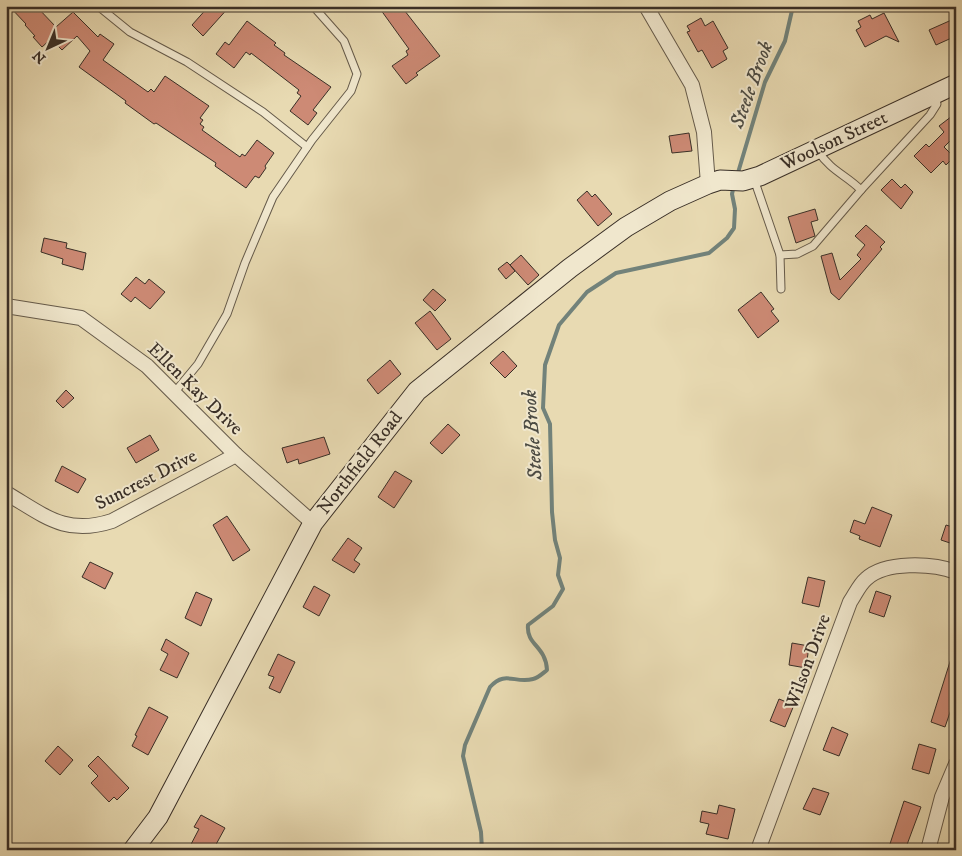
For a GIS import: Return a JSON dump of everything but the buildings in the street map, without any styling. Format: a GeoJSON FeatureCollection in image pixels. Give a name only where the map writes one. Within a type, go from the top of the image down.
{"type":"FeatureCollection","features":[{"type":"Feature","properties":{"kind":"street"},"geometry":{"type":"LineString","coordinates":[[646,6],[692,85],[714,182]]}},
{"type":"Feature","properties":{"kind":"street","name":"Woolson Street"},"geometry":{"type":"LineString","coordinates":[[714,182],[748,180],[956,84]]}},
{"type":"Feature","properties":{"kind":"street","name":"Northfield Road"},"geometry":{"type":"LineString","coordinates":[[133,850],[158,817],[313,523],[417,391],[597,247],[662,205],[714,182]]}},
{"type":"Feature","properties":{"kind":"street","name":"Ellen Kay Drive"},"geometry":{"type":"LineString","coordinates":[[6,306],[80,318],[147,366],[236,455],[313,523]]}},
{"type":"Feature","properties":{"kind":"street","name":"Suncrest Drive"},"geometry":{"type":"LineString","coordinates":[[6,493],[52,520],[70,526],[92,528],[112,521],[236,455]]}},
{"type":"Feature","properties":{"kind":"street","name":"Wilson Drive"},"geometry":{"type":"LineString","coordinates":[[758,850],[850,602],[865,580],[884,568],[941,566],[956,572]]}},
{"type":"Feature","properties":{"kind":"street"},"geometry":{"type":"LineString","coordinates":[[928,850],[942,798],[956,764]]}},
{"type":"Feature","properties":{"kind":"lane"},"geometry":{"type":"LineString","coordinates":[[98,6],[130,32],[187,62],[263,112],[307,146]]}},
{"type":"Feature","properties":{"kind":"lane"},"geometry":{"type":"LineString","coordinates":[[174,393],[198,364],[227,314],[245,263],[273,197],[307,146],[351,91],[357,74],[344,41],[313,6]]}},
{"type":"Feature","properties":{"kind":"lane"},"geometry":{"type":"LineString","coordinates":[[780,255],[797,254],[813,246],[861,190],[930,115],[937,104],[934,94]]}},
{"type":"Feature","properties":{"kind":"lane"},"geometry":{"type":"LineString","coordinates":[[816,148],[832,170],[854,183],[861,190]]}},
{"type":"Feature","properties":{"kind":"lane"},"geometry":{"type":"LineString","coordinates":[[748,180],[780,255],[780,289]]}},
{"type":"Feature","properties":{"kind":"waterway","name":"Steele Brook"},"geometry":{"type":"LineString","coordinates":[[737,176],[765,82],[785,41],[793,6]]}},
{"type":"Feature","properties":{"kind":"waterway","name":"Steele Brook"},"geometry":{"type":"LineString","coordinates":[[482,850],[481,832],[463,756],[465,745],[490,687],[495,682],[505,678],[533,679],[547,670],[543,656],[530,637],[528,625],[553,606],[563,589],[558,575],[560,558],[555,540],[552,512],[550,424],[543,408],[545,365],[559,325],[587,292],[616,273],[709,253],[727,238],[734,228],[735,209],[732,194],[734,185]]}}]}
